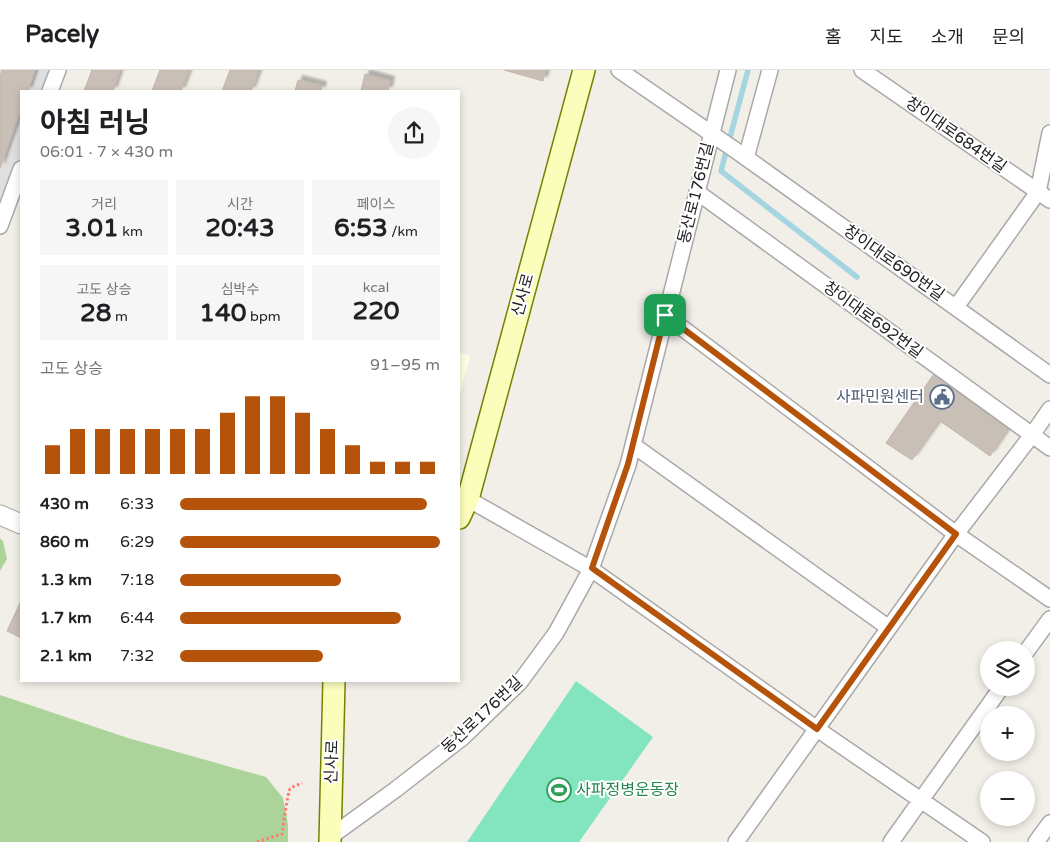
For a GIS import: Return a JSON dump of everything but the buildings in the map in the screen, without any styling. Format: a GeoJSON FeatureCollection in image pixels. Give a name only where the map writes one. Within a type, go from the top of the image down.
{"type":"FeatureCollection","features":[{"type":"Feature","properties":{"kind":"main road","name":"신사로"},"geometry":{"type":"LineString","coordinates":[[460,516],[468,499],[584,70]]}},
{"type":"Feature","properties":{"kind":"main road","name":"신사로"},"geometry":{"type":"LineString","coordinates":[[330,839],[334,682]]}},
{"type":"Feature","properties":{"kind":"street"},"geometry":{"type":"LineString","coordinates":[[50,90],[58,70]]}},
{"type":"Feature","properties":{"kind":"street"},"geometry":{"type":"LineString","coordinates":[[619,70],[715,136]]}},
{"type":"Feature","properties":{"kind":"street","name":"동산로176번길"},"geometry":{"type":"LineString","coordinates":[[330,839],[462,738],[520,682],[556,633],[592,568],[628,464],[697,192],[715,136],[728,70]]}},
{"type":"Feature","properties":{"kind":"street"},"geometry":{"type":"LineString","coordinates":[[742,155],[770,70]]}},
{"type":"Feature","properties":{"kind":"street","name":"창이대로684번길"},"geometry":{"type":"LineString","coordinates":[[862,70],[1044,196]]}},
{"type":"Feature","properties":{"kind":"street"},"geometry":{"type":"LineString","coordinates":[[956,307],[1044,196],[1050,132]]}},
{"type":"Feature","properties":{"kind":"street","name":"창이대로690번길"},"geometry":{"type":"LineString","coordinates":[[715,136],[1050,375]]}},
{"type":"Feature","properties":{"kind":"street"},"geometry":{"type":"LineString","coordinates":[[0,226],[20,172]]}},
{"type":"Feature","properties":{"kind":"street","name":"창이대로692번길"},"geometry":{"type":"LineString","coordinates":[[697,192],[1050,448]]}},
{"type":"Feature","properties":{"kind":"street"},"geometry":{"type":"LineString","coordinates":[[665,315],[956,534],[1050,599]]}},
{"type":"Feature","properties":{"kind":"street"},"geometry":{"type":"LineString","coordinates":[[736,842],[956,534],[1050,409]]}},
{"type":"Feature","properties":{"kind":"street"},"geometry":{"type":"LineString","coordinates":[[633,445],[889,628]]}},
{"type":"Feature","properties":{"kind":"street"},"geometry":{"type":"LineString","coordinates":[[468,499],[592,568],[817,729],[982,842]]}},
{"type":"Feature","properties":{"kind":"street"},"geometry":{"type":"LineString","coordinates":[[0,515],[20,524]]}},
{"type":"Feature","properties":{"kind":"street"},"geometry":{"type":"LineString","coordinates":[[1034,641],[1050,619]]}},
{"type":"Feature","properties":{"kind":"street"},"geometry":{"type":"LineString","coordinates":[[891,842],[995,696]]}},
{"type":"Feature","properties":{"kind":"street"},"geometry":{"type":"LineString","coordinates":[[1036,842],[1050,823]]}},
{"type":"Feature","properties":{"kind":"path"},"geometry":{"type":"LineString","coordinates":[[257,842],[282,834],[288,792],[302,783]]}},
{"type":"Feature","properties":{"kind":"shaded area"},"geometry":{"type":"Polygon","coordinates":[[[0,70],[55,70],[47,90],[20,90],[20,164],[0,219],[0,70]]]}},
{"type":"Feature","properties":{"kind":"shaded area"},"geometry":{"type":"Polygon","coordinates":[[[460,352],[470,356],[460,393],[460,352]]]}},
{"type":"Feature","properties":{"kind":"green space"},"geometry":{"type":"Polygon","coordinates":[[[0,538],[3,541],[7,559],[0,571],[0,538]]]}},
{"type":"Feature","properties":{"kind":"green space","name":"사파정병운동장"},"geometry":{"type":"Polygon","coordinates":[[[576,681],[653,737],[579,842],[467,842],[576,681]]]}},
{"type":"Feature","properties":{"kind":"green space"},"geometry":{"type":"Polygon","coordinates":[[[0,695],[128,738],[266,777],[283,798],[288,824],[288,842],[0,842],[0,695]]]}},
{"type":"Feature","properties":{"kind":"waterway"},"geometry":{"type":"LineString","coordinates":[[748,70],[721,171],[857,277]]}},
{"type":"Feature","properties":{"kind":"place","name":"사파민원센터"},"geometry":{"type":"Point","coordinates":[942,397]}},
{"type":"Feature","properties":{"kind":"place","name":"사파정병운동장"},"geometry":{"type":"Point","coordinates":[559,790]}},
{"type":"Feature","properties":{"kind":"route"},"geometry":{"type":"LineString","coordinates":[[665,315],[956,534],[817,729],[592,568],[628,464],[665,315]]}}]}
